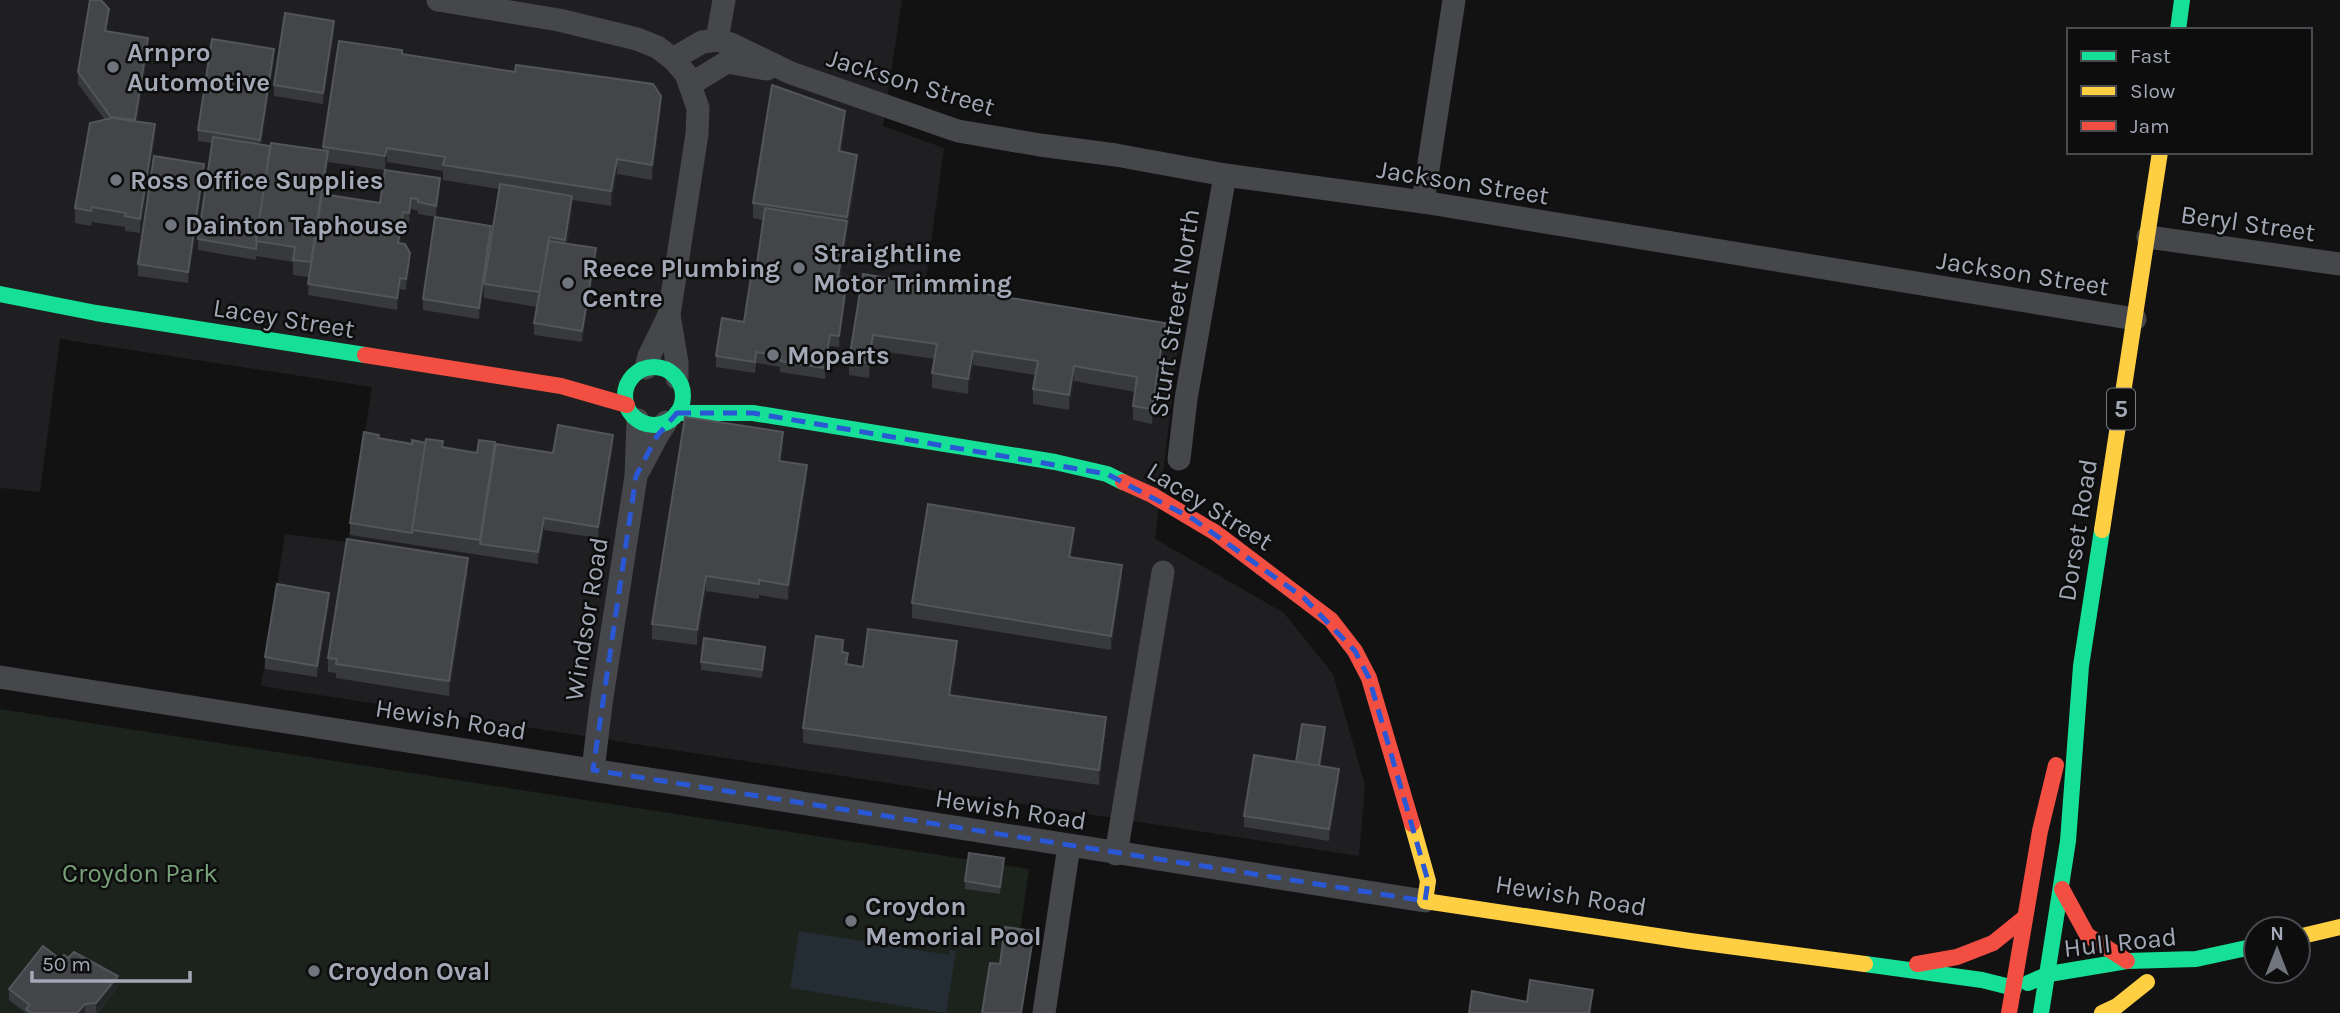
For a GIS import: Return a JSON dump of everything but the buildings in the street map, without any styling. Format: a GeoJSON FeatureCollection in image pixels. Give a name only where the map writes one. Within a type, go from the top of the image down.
{"type":"FeatureCollection","features":[{"type":"Feature","properties":{"kind":"street"},"geometry":{"type":"LineString","coordinates":[[438,0],[559,20],[637,39],[657,47],[673,59],[686,74],[698,108],[697,134],[669,315],[649,356],[626,391],[632,412],[652,425],[672,418],[682,405],[683,395],[669,315]]}},
{"type":"Feature","properties":{"kind":"street"},"geometry":{"type":"LineString","coordinates":[[717,40],[724,0]]}},
{"type":"Feature","properties":{"kind":"street"},"geometry":{"type":"LineString","coordinates":[[1423,202],[1454,0]]}},
{"type":"Feature","properties":{"kind":"street"},"geometry":{"type":"LineString","coordinates":[[2178,28],[2182,0]]}},
{"type":"Feature","properties":{"kind":"street"},"geometry":{"type":"LineString","coordinates":[[673,59],[702,42],[717,40],[791,73]]}},
{"type":"Feature","properties":{"kind":"street"},"geometry":{"type":"LineString","coordinates":[[691,84],[727,62],[791,73]]}},
{"type":"Feature","properties":{"kind":"street","name":"Jackson Street"},"geometry":{"type":"LineString","coordinates":[[791,73],[958,131],[1225,175],[1423,202],[2135,319]]}},
{"type":"Feature","properties":{"kind":"street","name":"Dorset Road"},"geometry":{"type":"LineString","coordinates":[[2042,1007],[2068,841],[2081,666],[2160,154]]}},
{"type":"Feature","properties":{"kind":"street","name":"Sturt Street North"},"geometry":{"type":"LineString","coordinates":[[1179,459],[1186,399],[1225,175]]}},
{"type":"Feature","properties":{"kind":"street","name":"Beryl Street"},"geometry":{"type":"LineString","coordinates":[[2148,237],[2340,264]]}},
{"type":"Feature","properties":{"kind":"street","name":"Lacey Street"},"geometry":{"type":"LineString","coordinates":[[0,294],[96,313],[561,386],[632,412]]}},
{"type":"Feature","properties":{"kind":"street"},"geometry":{"type":"LineString","coordinates":[[639,373],[663,369],[679,382]]}},
{"type":"Feature","properties":{"kind":"street","name":"Lacey Street"},"geometry":{"type":"LineString","coordinates":[[561,386],[639,373]]}},
{"type":"Feature","properties":{"kind":"street","name":"Lacey Street"},"geometry":{"type":"LineString","coordinates":[[679,382],[753,413]]}},
{"type":"Feature","properties":{"kind":"street","name":"Windsor Road"},"geometry":{"type":"LineString","coordinates":[[593,770],[636,476],[632,412]]}},
{"type":"Feature","properties":{"kind":"street","name":"Lacey Street"},"geometry":{"type":"LineString","coordinates":[[672,418],[753,413],[1055,462],[1107,474],[1152,495],[1204,526],[1278,578],[1331,620],[1354,651],[1369,678],[1428,881],[1425,901]]}},
{"type":"Feature","properties":{"kind":"street","name":"Windsor Road"},"geometry":{"type":"LineString","coordinates":[[636,476],[657,436],[672,418]]}},
{"type":"Feature","properties":{"kind":"street"},"geometry":{"type":"LineString","coordinates":[[1116,854],[1163,572]]}},
{"type":"Feature","properties":{"kind":"street","name":"Dorset Road"},"geometry":{"type":"LineString","coordinates":[[2009,1013],[2040,831],[2081,666]]}},
{"type":"Feature","properties":{"kind":"street","name":"Hewish Road"},"geometry":{"type":"LineString","coordinates":[[0,677],[1116,854],[1982,980],[2014,988],[2042,1007]]}},
{"type":"Feature","properties":{"kind":"street"},"geometry":{"type":"LineString","coordinates":[[1044,1013],[1069,846]]}},
{"type":"Feature","properties":{"kind":"street"},"geometry":{"type":"LineString","coordinates":[[2062,890],[2087,934],[2127,961]]}},
{"type":"Feature","properties":{"kind":"street"},"geometry":{"type":"LineString","coordinates":[[1885,968],[1957,957],[1993,943],[2024,918]]}},
{"type":"Feature","properties":{"kind":"street"},"geometry":{"type":"LineString","coordinates":[[2312,934],[2340,927]]}},
{"type":"Feature","properties":{"kind":"street","name":"Hull Road"},"geometry":{"type":"LineString","coordinates":[[2014,988],[2049,974],[2127,961],[2196,959],[2242,949]]}},
{"type":"Feature","properties":{"kind":"street","name":"Hull Road"},"geometry":{"type":"LineString","coordinates":[[2111,989],[2147,982],[2196,959]]}},
{"type":"Feature","properties":{"kind":"street"},"geometry":{"type":"LineString","coordinates":[[2102,1013],[2117,1006],[2147,982]]}},
{"type":"Feature","properties":{"kind":"street","name":"Hull Road"},"geometry":{"type":"LineString","coordinates":[[2042,1007],[2063,997]]}},
{"type":"Feature","properties":{"kind":"highlighted area"},"geometry":{"type":"Polygon","coordinates":[[[677,413],[753,413],[1107,474],[1193,519],[1304,598],[1355,651],[1369,678],[1428,881],[1425,901],[593,770],[636,476],[657,436],[677,413]]]}},
{"type":"Feature","properties":{"kind":"shaded area"},"geometry":{"type":"Polygon","coordinates":[[[0,0],[902,0],[883,126],[944,148],[925,286],[1181,324],[1155,539],[1284,613],[1333,674],[1365,785],[1359,856],[261,686],[285,534],[348,542],[372,387],[60,339],[40,492],[0,488],[0,0]]]}},
{"type":"Feature","properties":{"kind":"shaded area"},"geometry":{"type":"Polygon","coordinates":[[[799,931],[949,955],[950,950],[956,951],[946,1013],[790,988],[799,931]]]}},
{"type":"Feature","properties":{"kind":"green space","name":"Croydon Park"},"geometry":{"type":"Polygon","coordinates":[[[0,709],[1029,869],[1020,932],[1034,935],[1022,1013],[0,1013],[0,709]]]}},
{"type":"Feature","properties":{"kind":"traffic: fast"},"geometry":{"type":"LineString","coordinates":[[2178,28],[2182,0]]}},
{"type":"Feature","properties":{"kind":"traffic: fast"},"geometry":{"type":"LineString","coordinates":[[0,294],[96,313],[365,355]]}},
{"type":"Feature","properties":{"kind":"traffic: fast"},"geometry":{"type":"LineString","coordinates":[[654,367],[665,369],[678,380],[683,396],[681,407],[670,420],[654,425],[643,423],[630,412],[625,396],[627,385],[638,372],[654,367]]}},
{"type":"Feature","properties":{"kind":"traffic: fast"},"geometry":{"type":"LineString","coordinates":[[677,413],[753,413],[1055,462],[1107,474],[1123,482]]}},
{"type":"Feature","properties":{"kind":"traffic: fast"},"geometry":{"type":"LineString","coordinates":[[2041,1013],[2068,841],[2081,666],[2102,530]]}},
{"type":"Feature","properties":{"kind":"traffic: fast"},"geometry":{"type":"LineString","coordinates":[[2028,983],[2049,974],[2127,961],[2196,959],[2242,949]]}},
{"type":"Feature","properties":{"kind":"traffic: fast"},"geometry":{"type":"LineString","coordinates":[[1865,964],[1982,980],[2014,988]]}},
{"type":"Feature","properties":{"kind":"traffic: slow"},"geometry":{"type":"LineString","coordinates":[[2102,530],[2160,154]]}},
{"type":"Feature","properties":{"kind":"traffic: slow"},"geometry":{"type":"LineString","coordinates":[[1412,824],[1428,881],[1425,901],[1865,964]]}},
{"type":"Feature","properties":{"kind":"traffic: slow"},"geometry":{"type":"LineString","coordinates":[[2312,934],[2340,927]]}},
{"type":"Feature","properties":{"kind":"traffic: slow"},"geometry":{"type":"LineString","coordinates":[[2102,1013],[2117,1006],[2147,982]]}},
{"type":"Feature","properties":{"kind":"traffic: jam"},"geometry":{"type":"LineString","coordinates":[[365,355],[561,386],[627,405]]}},
{"type":"Feature","properties":{"kind":"traffic: jam"},"geometry":{"type":"LineString","coordinates":[[1123,482],[1152,495],[1216,533],[1331,620],[1355,651],[1369,678],[1412,824]]}},
{"type":"Feature","properties":{"kind":"traffic: jam"},"geometry":{"type":"LineString","coordinates":[[2009,1013],[2040,831],[2056,765]]}},
{"type":"Feature","properties":{"kind":"traffic: jam"},"geometry":{"type":"LineString","coordinates":[[2062,889],[2087,935],[2127,961]]}},
{"type":"Feature","properties":{"kind":"traffic: jam"},"geometry":{"type":"LineString","coordinates":[[1917,964],[1957,957],[1993,943],[2024,918]]}},
{"type":"Feature","properties":{"kind":"place","name":"Arnpro Automotive"},"geometry":{"type":"Point","coordinates":[113,67]}},
{"type":"Feature","properties":{"kind":"place","name":"Ross Office Supplies"},"geometry":{"type":"Point","coordinates":[116,180]}},
{"type":"Feature","properties":{"kind":"place","name":"Dainton Taphouse"},"geometry":{"type":"Point","coordinates":[171,225]}},
{"type":"Feature","properties":{"kind":"place","name":"Straightline Motor Trimming"},"geometry":{"type":"Point","coordinates":[799,268]}},
{"type":"Feature","properties":{"kind":"place","name":"Reece Plumbing Centre"},"geometry":{"type":"Point","coordinates":[568,283]}},
{"type":"Feature","properties":{"kind":"place","name":"Moparts"},"geometry":{"type":"Point","coordinates":[773,355]}},
{"type":"Feature","properties":{"kind":"place","name":"Croydon Memorial Pool"},"geometry":{"type":"Point","coordinates":[851,921]}},
{"type":"Feature","properties":{"kind":"place","name":"Croydon Oval"},"geometry":{"type":"Point","coordinates":[314,971]}}]}
